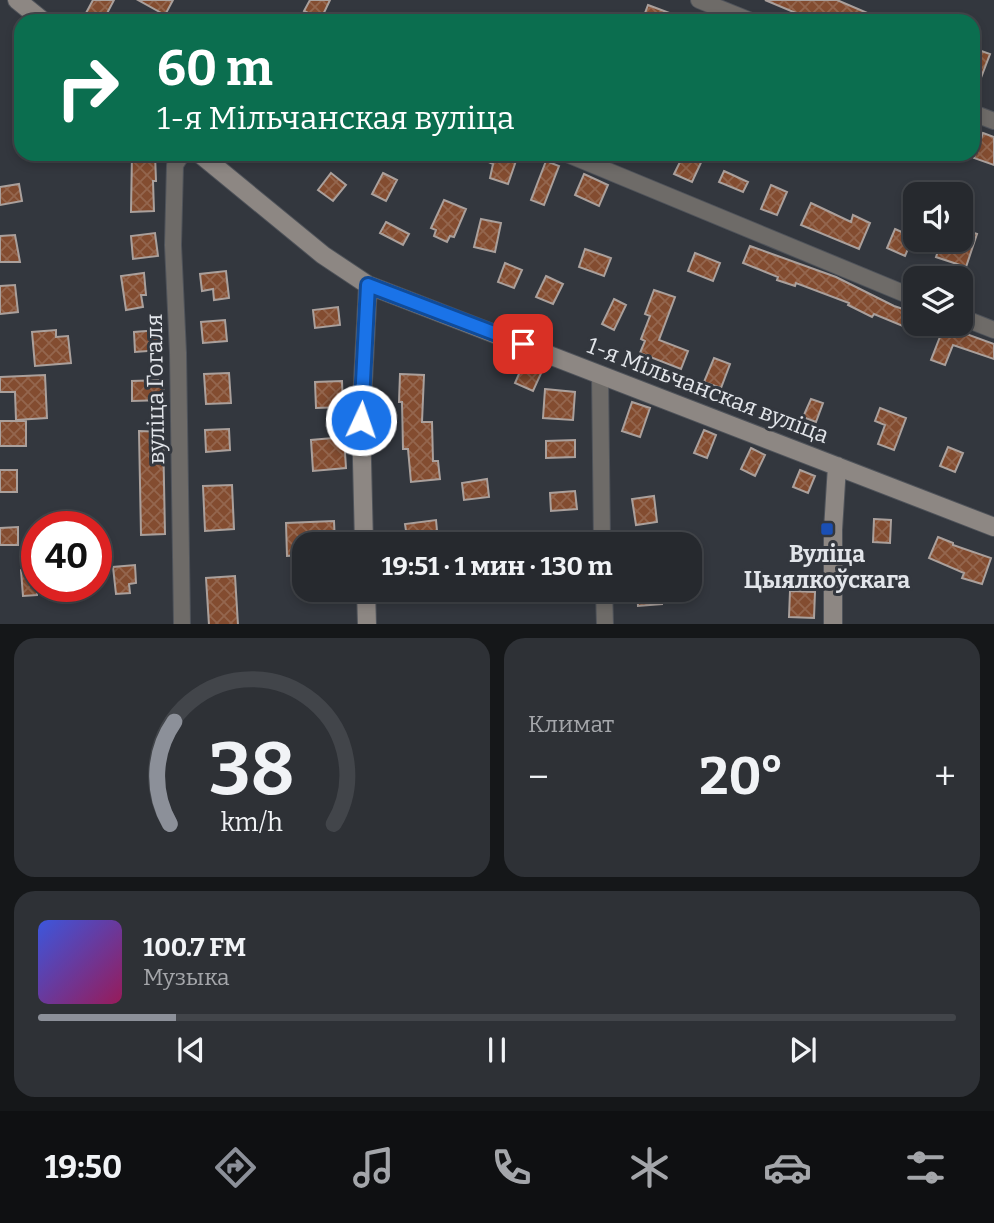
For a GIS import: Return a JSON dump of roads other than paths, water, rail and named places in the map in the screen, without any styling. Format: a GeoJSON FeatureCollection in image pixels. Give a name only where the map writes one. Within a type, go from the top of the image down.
{"type":"FeatureCollection","features":[{"type":"Feature","properties":{"kind":"street"},"geometry":{"type":"LineString","coordinates":[[17,0],[34,14]]}},
{"type":"Feature","properties":{"kind":"street"},"geometry":{"type":"LineString","coordinates":[[699,0],[734,14]]}},
{"type":"Feature","properties":{"kind":"street","name":"вуліца Гогаля"},"geometry":{"type":"LineString","coordinates":[[178,161],[175,165],[173,245],[178,353],[182,624]]}},
{"type":"Feature","properties":{"kind":"street","name":"1-я Мільчанская вуліца"},"geometry":{"type":"LineString","coordinates":[[209,161],[323,254],[368,285],[994,527]]}},
{"type":"Feature","properties":{"kind":"street"},"geometry":{"type":"LineString","coordinates":[[583,161],[903,293]]}},
{"type":"Feature","properties":{"kind":"street"},"geometry":{"type":"LineString","coordinates":[[364,532],[361,420],[368,285]]}},
{"type":"Feature","properties":{"kind":"street"},"geometry":{"type":"LineString","coordinates":[[973,322],[994,330]]}},
{"type":"Feature","properties":{"kind":"street"},"geometry":{"type":"LineString","coordinates":[[600,374],[602,532]]}},
{"type":"Feature","properties":{"kind":"street"},"geometry":{"type":"LineString","coordinates":[[832,624],[837,466]]}},
{"type":"Feature","properties":{"kind":"street"},"geometry":{"type":"LineString","coordinates":[[366,602],[367,624]]}},
{"type":"Feature","properties":{"kind":"street"},"geometry":{"type":"LineString","coordinates":[[604,602],[605,624]]}},
{"type":"Feature","properties":{"kind":"place","name":"Вуліца Цыялкоўскага"},"geometry":{"type":"Point","coordinates":[827,529]}}]}
